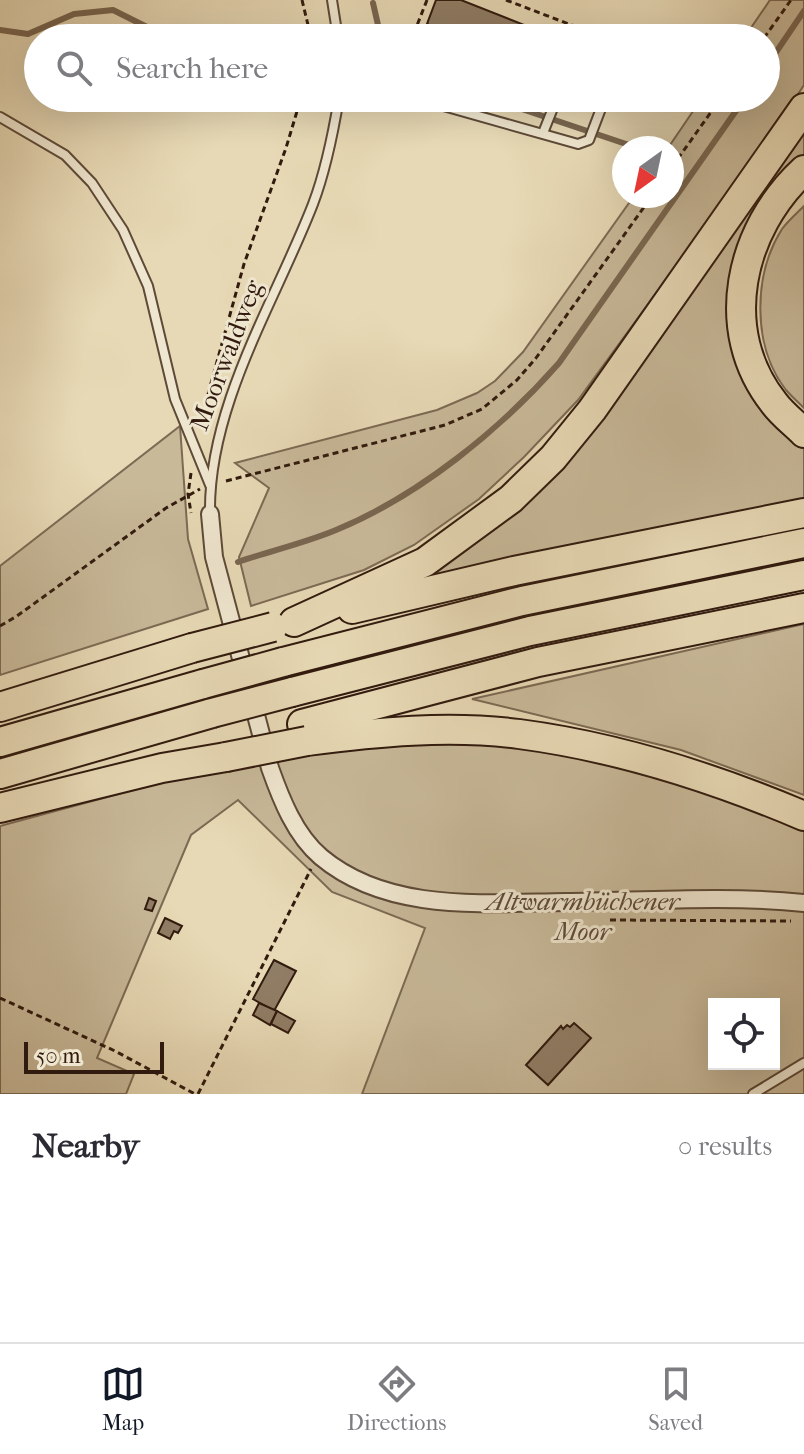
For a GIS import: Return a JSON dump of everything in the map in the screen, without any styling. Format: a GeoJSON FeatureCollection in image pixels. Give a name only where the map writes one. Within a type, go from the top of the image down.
{"type":"FeatureCollection","features":[{"type":"Feature","properties":{"kind":"highway"},"geometry":{"type":"LineString","coordinates":[[284,625],[425,562],[511,499],[553,458],[592,410],[804,108]]}},
{"type":"Feature","properties":{"kind":"highway"},"geometry":{"type":"LineString","coordinates":[[804,170],[764,217],[751,243],[741,303],[743,333],[753,368],[773,402],[804,433]]}},
{"type":"Feature","properties":{"kind":"highway"},"geometry":{"type":"LineString","coordinates":[[0,707],[192,648],[284,625],[514,571],[804,513]]}},
{"type":"Feature","properties":{"kind":"highway"},"geometry":{"type":"LineString","coordinates":[[0,742],[283,662],[522,601],[804,543]]}},
{"type":"Feature","properties":{"kind":"highway"},"geometry":{"type":"LineString","coordinates":[[0,774],[212,713],[530,631],[804,575]]}},
{"type":"Feature","properties":{"kind":"highway"},"geometry":{"type":"LineString","coordinates":[[0,808],[305,732],[538,662],[804,608]]}},
{"type":"Feature","properties":{"kind":"highway"},"geometry":{"type":"LineString","coordinates":[[305,732],[433,730],[517,733],[609,749],[696,773],[804,816]]}},
{"type":"Feature","properties":{"kind":"street","name":"Moorwaldweg"},"geometry":{"type":"LineString","coordinates":[[210,514],[214,557],[270,768],[280,796],[301,835],[321,856],[367,885],[434,901],[712,900],[804,903]]}},
{"type":"Feature","properties":{"kind":"lane"},"geometry":{"type":"LineString","coordinates":[[332,0],[336,24]]}},
{"type":"Feature","properties":{"kind":"lane","name":"Moorwaldweg"},"geometry":{"type":"LineString","coordinates":[[210,514],[210,485],[216,444],[227,408],[313,204],[326,166],[336,112]]}},
{"type":"Feature","properties":{"kind":"lane"},"geometry":{"type":"LineString","coordinates":[[466,112],[578,144],[589,140],[600,112]]}},
{"type":"Feature","properties":{"kind":"lane"},"geometry":{"type":"LineString","coordinates":[[543,133],[551,112]]}},
{"type":"Feature","properties":{"kind":"lane"},"geometry":{"type":"LineString","coordinates":[[0,117],[65,155],[92,183],[123,230],[148,286],[175,399],[210,485]]}},
{"type":"Feature","properties":{"kind":"lane"},"geometry":{"type":"LineString","coordinates":[[753,1094],[804,1063]]}},
{"type":"Feature","properties":{"kind":"path"},"geometry":{"type":"LineString","coordinates":[[302,0],[308,24]]}},
{"type":"Feature","properties":{"kind":"path"},"geometry":{"type":"LineString","coordinates":[[418,24],[427,0]]}},
{"type":"Feature","properties":{"kind":"path"},"geometry":{"type":"LineString","coordinates":[[506,0],[560,24]]}},
{"type":"Feature","properties":{"kind":"path"},"geometry":{"type":"LineString","coordinates":[[774,24],[791,0]]}},
{"type":"Feature","properties":{"kind":"path"},"geometry":{"type":"LineString","coordinates":[[684,150],[711,112]]}},
{"type":"Feature","properties":{"kind":"path"},"geometry":{"type":"LineString","coordinates":[[0,626],[188,494],[210,485],[445,425],[482,409],[517,380],[536,358],[643,208]]}},
{"type":"Feature","properties":{"kind":"path"},"geometry":{"type":"LineString","coordinates":[[0,998],[115,1051],[196,1094],[309,873],[321,856]]}},
{"type":"Feature","properties":{"kind":"green space"},"geometry":{"type":"Polygon","coordinates":[[[770,0],[804,0],[804,85],[768,140],[578,400],[479,499],[414,545],[364,570],[251,606],[239,557],[269,488],[235,463],[437,410],[477,393],[495,381],[523,352],[625,208],[684,208],[684,136],[676,136],[692,112],[780,112],[780,24],[754,24],[770,0]]]}},
{"type":"Feature","properties":{"kind":"green space"},"geometry":{"type":"Polygon","coordinates":[[[804,124],[804,156],[771,185],[752,212],[734,255],[729,288],[797,443],[804,448],[804,502],[398,592],[490,527],[804,124]]]}},
{"type":"Feature","properties":{"kind":"green space"},"geometry":{"type":"Polygon","coordinates":[[[804,206],[804,408],[786,390],[775,372],[767,353],[760,310],[772,247],[782,229],[804,206]]]}},
{"type":"Feature","properties":{"kind":"green space"},"geometry":{"type":"Polygon","coordinates":[[[180,426],[188,539],[208,609],[0,675],[0,566],[180,426]]]}},
{"type":"Feature","properties":{"kind":"green space"},"geometry":{"type":"Polygon","coordinates":[[[804,624],[804,795],[681,750],[472,699],[804,624]]]}},
{"type":"Feature","properties":{"kind":"green space","name":"Altwarmbüchener Moor"},"geometry":{"type":"Polygon","coordinates":[[[432,741],[521,746],[608,760],[658,773],[804,828],[804,1094],[362,1094],[425,928],[332,892],[238,800],[191,835],[97,1058],[134,1074],[126,1094],[0,1094],[0,826],[170,780],[308,750],[432,741]]]}},
{"type":"Feature","properties":{"kind":"building"},"geometry":{"type":"Polygon","coordinates":[[[436,0],[461,0],[522,24],[427,24],[436,0]]]}},
{"type":"Feature","properties":{"kind":"building"},"geometry":{"type":"Polygon","coordinates":[[[149,898],[156,901],[152,911],[145,909],[149,898]]]}},
{"type":"Feature","properties":{"kind":"building"},"geometry":{"type":"Polygon","coordinates":[[[165,918],[182,926],[178,933],[174,931],[170,939],[158,933],[165,918]]]}},
{"type":"Feature","properties":{"kind":"building"},"geometry":{"type":"Polygon","coordinates":[[[274,960],[296,971],[274,1011],[253,999],[274,960]]]}},
{"type":"Feature","properties":{"kind":"building"},"geometry":{"type":"Polygon","coordinates":[[[259,1003],[277,1011],[270,1025],[253,1015],[259,1003]]]}},
{"type":"Feature","properties":{"kind":"building"},"geometry":{"type":"Polygon","coordinates":[[[277,1011],[295,1021],[288,1033],[271,1024],[277,1011]]]}},
{"type":"Feature","properties":{"kind":"building"},"geometry":{"type":"Polygon","coordinates":[[[574,1023],[591,1038],[548,1085],[526,1065],[561,1026],[563,1029],[574,1023]]]}},
{"type":"Feature","properties":{"kind":"waterway"},"geometry":{"type":"LineString","coordinates":[[373,3],[378,24]]}},
{"type":"Feature","properties":{"kind":"waterway"},"geometry":{"type":"LineString","coordinates":[[51,24],[74,14],[113,10],[141,24]]}},
{"type":"Feature","properties":{"kind":"waterway"},"geometry":{"type":"LineString","coordinates":[[780,46],[804,11]]}},
{"type":"Feature","properties":{"kind":"waterway"},"geometry":{"type":"LineString","coordinates":[[0,30],[24,33]]}},
{"type":"Feature","properties":{"kind":"waterway"},"geometry":{"type":"LineString","coordinates":[[531,112],[612,139]]}},
{"type":"Feature","properties":{"kind":"waterway"},"geometry":{"type":"LineString","coordinates":[[238,562],[324,535],[367,516],[428,480],[485,436],[559,363],[735,112]]}}]}
